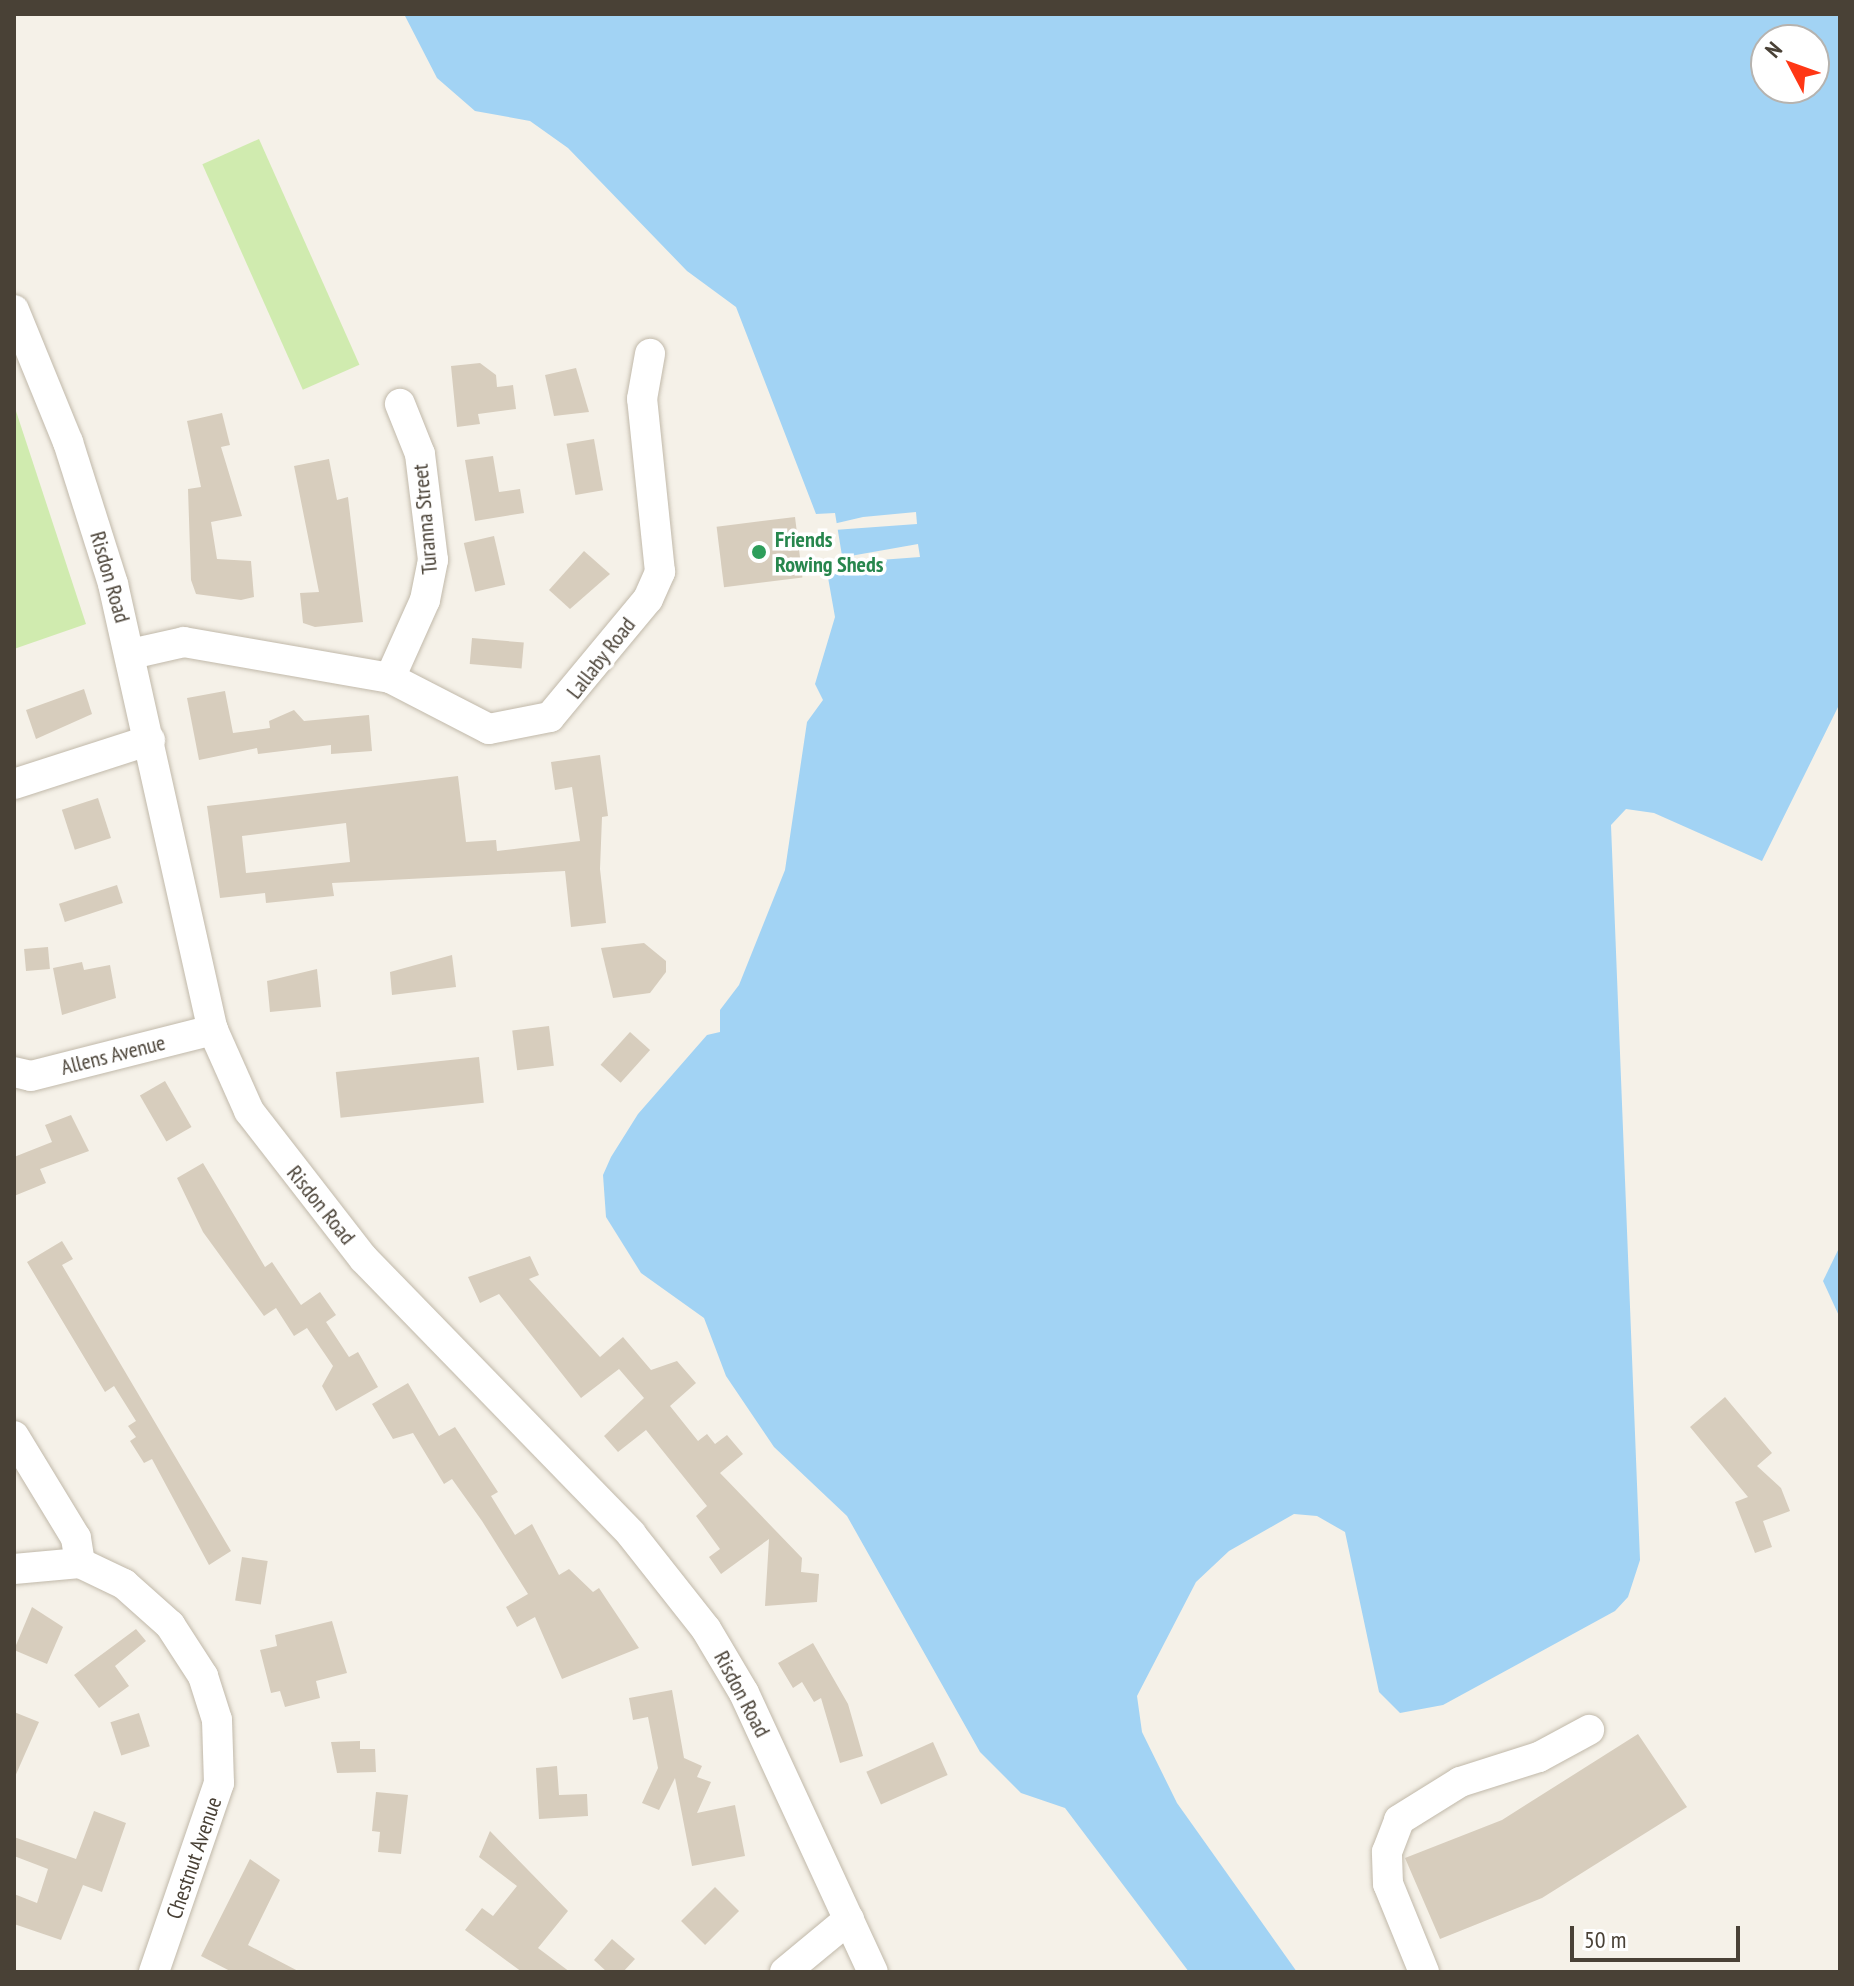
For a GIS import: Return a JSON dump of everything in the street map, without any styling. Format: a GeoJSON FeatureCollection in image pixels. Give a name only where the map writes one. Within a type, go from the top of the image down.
{"type":"FeatureCollection","features":[{"type":"Feature","properties":{"kind":"street","name":"Risdon Road"},"geometry":{"type":"LineString","coordinates":[[14,310],[68,442],[131,654],[213,1030],[249,1111],[317,1202],[418,1318],[631,1534],[706,1629],[744,1693],[873,1972]]}},
{"type":"Feature","properties":{"kind":"street","name":"Lallaby Road"},"geometry":{"type":"LineString","coordinates":[[131,654],[184,642],[390,678],[489,729],[523,727],[562,708],[648,599],[660,572],[642,399],[650,354]]}},
{"type":"Feature","properties":{"kind":"street","name":"Turanna Street"},"geometry":{"type":"LineString","coordinates":[[390,678],[425,600],[433,560],[420,454],[400,404]]}},
{"type":"Feature","properties":{"kind":"street"},"geometry":{"type":"LineString","coordinates":[[14,784],[150,740]]}},
{"type":"Feature","properties":{"kind":"street","name":"Allens Avenue"},"geometry":{"type":"LineString","coordinates":[[14,1072],[31,1076],[213,1030]]}},
{"type":"Feature","properties":{"kind":"street"},"geometry":{"type":"LineString","coordinates":[[14,1436],[76,1538],[80,1563],[14,1569]]}},
{"type":"Feature","properties":{"kind":"street","name":"Chestnut Avenue"},"geometry":{"type":"LineString","coordinates":[[80,1563],[124,1584],[170,1625],[203,1676],[217,1720],[215,1798],[154,1972]]}},
{"type":"Feature","properties":{"kind":"street"},"geometry":{"type":"LineString","coordinates":[[1424,1972],[1388,1884],[1387,1852],[1399,1820],[1460,1782],[1540,1757],[1589,1730]]}},
{"type":"Feature","properties":{"kind":"street"},"geometry":{"type":"LineString","coordinates":[[785,1972],[849,1919]]}},
{"type":"Feature","properties":{"kind":"green space"},"geometry":{"type":"Polygon","coordinates":[[[259,139],[359,365],[303,390],[202,164],[259,139]]]}},
{"type":"Feature","properties":{"kind":"green space"},"geometry":{"type":"Polygon","coordinates":[[[14,405],[86,624],[14,649],[14,405]]]}},
{"type":"Feature","properties":{"kind":"water"},"geometry":{"type":"Polygon","coordinates":[[[404,14],[1840,14],[1840,703],[1762,861],[1654,813],[1626,809],[1611,825],[1640,1560],[1628,1597],[1615,1611],[1443,1705],[1400,1713],[1379,1692],[1345,1532],[1317,1516],[1294,1514],[1229,1551],[1196,1582],[1137,1696],[1142,1732],[1177,1803],[1297,1972],[1189,1972],[1065,1808],[1021,1793],[980,1752],[847,1516],[774,1447],[726,1376],[704,1318],[641,1273],[606,1217],[603,1175],[611,1157],[638,1114],[707,1035],[720,1032],[720,1010],[739,985],[785,870],[807,722],[823,700],[815,684],[835,617],[827,572],[844,568],[835,513],[816,514],[736,307],[687,271],[568,148],[530,121],[475,111],[437,78],[404,14]]]}},
{"type":"Feature","properties":{"kind":"water"},"geometry":{"type":"Polygon","coordinates":[[[1840,1246],[1840,1318],[1823,1281],[1840,1246]]]}},
{"type":"Feature","properties":{"kind":"pier"},"geometry":{"type":"Polygon","coordinates":[[[916,512],[917,524],[834,530],[833,524],[863,517],[916,512]]]}},
{"type":"Feature","properties":{"kind":"pier"},"geometry":{"type":"Polygon","coordinates":[[[918,544],[920,557],[840,563],[839,558],[918,544]]]}},
{"type":"Feature","properties":{"kind":"building"},"geometry":{"type":"Polygon","coordinates":[[[480,363],[496,375],[497,387],[513,385],[516,409],[478,414],[480,424],[457,427],[451,366],[480,363]]]}},
{"type":"Feature","properties":{"kind":"building"},"geometry":{"type":"Polygon","coordinates":[[[576,368],[589,412],[554,416],[545,375],[576,368]]]}},
{"type":"Feature","properties":{"kind":"building"},"geometry":{"type":"Polygon","coordinates":[[[222,413],[230,445],[221,447],[242,516],[211,522],[217,559],[251,561],[254,597],[241,600],[196,594],[191,580],[188,489],[201,487],[187,421],[222,413]]]}},
{"type":"Feature","properties":{"kind":"building"},"geometry":{"type":"Polygon","coordinates":[[[594,439],[603,490],[575,495],[566,444],[594,439]]]}},
{"type":"Feature","properties":{"kind":"building"},"geometry":{"type":"Polygon","coordinates":[[[493,456],[499,492],[520,489],[524,513],[475,521],[465,460],[493,456]]]}},
{"type":"Feature","properties":{"kind":"building"},"geometry":{"type":"Polygon","coordinates":[[[329,459],[337,500],[348,497],[363,622],[315,627],[303,623],[300,593],[319,592],[294,466],[329,459]]]}},
{"type":"Feature","properties":{"kind":"building","name":"Friends Rowing Sheds"},"geometry":{"type":"Polygon","coordinates":[[[795,517],[802,578],[724,587],[717,527],[795,517]]]}},
{"type":"Feature","properties":{"kind":"building"},"geometry":{"type":"Polygon","coordinates":[[[494,536],[505,585],[475,592],[464,543],[494,536]]]}},
{"type":"Feature","properties":{"kind":"building"},"geometry":{"type":"Polygon","coordinates":[[[584,551],[610,574],[570,609],[549,590],[584,551]]]}},
{"type":"Feature","properties":{"kind":"building"},"geometry":{"type":"Polygon","coordinates":[[[472,638],[524,643],[522,668],[470,664],[472,638]]]}},
{"type":"Feature","properties":{"kind":"building"},"geometry":{"type":"Polygon","coordinates":[[[84,689],[92,714],[36,739],[26,710],[84,689]]]}},
{"type":"Feature","properties":{"kind":"building"},"geometry":{"type":"Polygon","coordinates":[[[225,691],[233,733],[270,728],[269,721],[294,710],[304,721],[369,715],[372,751],[331,754],[331,745],[258,754],[257,748],[199,760],[187,698],[225,691]]]}},
{"type":"Feature","properties":{"kind":"building"},"geometry":{"type":"Polygon","coordinates":[[[600,755],[608,816],[602,817],[600,869],[606,923],[571,927],[565,871],[332,883],[334,896],[266,903],[265,893],[220,898],[207,806],[458,776],[466,842],[496,840],[497,851],[580,841],[572,787],[555,790],[551,762],[600,755]],[[346,823],[242,836],[246,873],[350,862],[346,823]]]}},
{"type":"Feature","properties":{"kind":"building"},"geometry":{"type":"Polygon","coordinates":[[[98,798],[111,838],[75,850],[62,810],[98,798]]]}},
{"type":"Feature","properties":{"kind":"building"},"geometry":{"type":"Polygon","coordinates":[[[117,885],[123,903],[65,922],[59,904],[117,885]]]}},
{"type":"Feature","properties":{"kind":"building"},"geometry":{"type":"Polygon","coordinates":[[[644,943],[666,961],[666,972],[650,993],[613,998],[601,948],[644,943]]]}},
{"type":"Feature","properties":{"kind":"building"},"geometry":{"type":"Polygon","coordinates":[[[48,947],[50,969],[26,971],[24,949],[48,947]]]}},
{"type":"Feature","properties":{"kind":"building"},"geometry":{"type":"Polygon","coordinates":[[[452,955],[456,987],[392,995],[390,972],[452,955]]]}},
{"type":"Feature","properties":{"kind":"building"},"geometry":{"type":"Polygon","coordinates":[[[82,962],[84,970],[110,965],[116,998],[62,1015],[53,968],[82,962]]]}},
{"type":"Feature","properties":{"kind":"building"},"geometry":{"type":"Polygon","coordinates":[[[317,969],[321,1007],[270,1012],[267,981],[317,969]]]}},
{"type":"Feature","properties":{"kind":"building"},"geometry":{"type":"Polygon","coordinates":[[[549,1026],[554,1066],[517,1070],[512,1031],[549,1026]]]}},
{"type":"Feature","properties":{"kind":"building"},"geometry":{"type":"Polygon","coordinates":[[[630,1032],[650,1050],[621,1083],[601,1065],[630,1032]]]}},
{"type":"Feature","properties":{"kind":"building"},"geometry":{"type":"Polygon","coordinates":[[[479,1057],[484,1103],[341,1118],[336,1072],[479,1057]]]}},
{"type":"Feature","properties":{"kind":"building"},"geometry":{"type":"Polygon","coordinates":[[[165,1081],[192,1127],[166,1141],[140,1096],[165,1081]]]}},
{"type":"Feature","properties":{"kind":"building"},"geometry":{"type":"Polygon","coordinates":[[[71,1115],[89,1151],[40,1169],[46,1183],[14,1196],[14,1157],[52,1142],[45,1125],[71,1115]]]}},
{"type":"Feature","properties":{"kind":"building"},"geometry":{"type":"Polygon","coordinates":[[[203,1163],[265,1267],[272,1262],[301,1305],[320,1292],[336,1315],[326,1322],[349,1357],[358,1352],[378,1387],[336,1411],[322,1386],[333,1366],[307,1328],[294,1336],[276,1308],[264,1316],[203,1232],[177,1178],[203,1163]]]}},
{"type":"Feature","properties":{"kind":"building"},"geometry":{"type":"Polygon","coordinates":[[[62,1241],[73,1259],[62,1265],[231,1551],[209,1565],[152,1459],[144,1463],[130,1441],[136,1437],[128,1426],[136,1421],[114,1386],[105,1392],[27,1262],[62,1241]]]}},
{"type":"Feature","properties":{"kind":"building"},"geometry":{"type":"Polygon","coordinates":[[[530,1256],[539,1275],[529,1279],[600,1357],[623,1337],[651,1370],[677,1361],[696,1383],[670,1406],[698,1441],[707,1434],[715,1444],[727,1435],[743,1454],[720,1473],[802,1558],[801,1572],[819,1574],[817,1602],[765,1606],[769,1539],[721,1574],[709,1557],[720,1549],[696,1516],[707,1506],[646,1430],[618,1452],[604,1436],[644,1398],[619,1369],[581,1398],[499,1294],[480,1303],[468,1277],[530,1256]]]}},
{"type":"Feature","properties":{"kind":"building"},"geometry":{"type":"Polygon","coordinates":[[[408,1383],[439,1436],[455,1427],[498,1492],[491,1496],[515,1535],[532,1524],[559,1575],[569,1569],[593,1592],[599,1588],[639,1648],[562,1679],[535,1617],[517,1627],[506,1607],[528,1594],[482,1521],[452,1479],[444,1484],[413,1433],[393,1439],[372,1404],[408,1383]]]}},
{"type":"Feature","properties":{"kind":"building"},"geometry":{"type":"Polygon","coordinates":[[[1725,1397],[1772,1453],[1757,1466],[1781,1488],[1790,1511],[1763,1521],[1772,1547],[1755,1553],[1735,1502],[1748,1497],[1690,1427],[1725,1397]]]}},
{"type":"Feature","properties":{"kind":"building"},"geometry":{"type":"Polygon","coordinates":[[[242,1557],[268,1561],[261,1605],[235,1600],[242,1557]]]}},
{"type":"Feature","properties":{"kind":"building"},"geometry":{"type":"Polygon","coordinates":[[[32,1607],[63,1627],[47,1664],[14,1650],[32,1607]]]}},
{"type":"Feature","properties":{"kind":"building"},"geometry":{"type":"Polygon","coordinates":[[[332,1621],[347,1673],[316,1681],[320,1698],[285,1707],[280,1691],[271,1693],[260,1650],[277,1646],[275,1635],[332,1621]]]}},
{"type":"Feature","properties":{"kind":"building"},"geometry":{"type":"Polygon","coordinates":[[[136,1629],[146,1641],[115,1666],[129,1686],[99,1708],[74,1675],[136,1629]]]}},
{"type":"Feature","properties":{"kind":"building"},"geometry":{"type":"Polygon","coordinates":[[[813,1643],[848,1704],[863,1756],[840,1763],[821,1698],[814,1702],[802,1682],[793,1688],[778,1663],[813,1643]]]}},
{"type":"Feature","properties":{"kind":"building"},"geometry":{"type":"Polygon","coordinates":[[[672,1690],[684,1758],[702,1766],[697,1777],[711,1782],[697,1813],[735,1805],[745,1856],[692,1866],[675,1778],[659,1810],[642,1803],[658,1768],[648,1717],[633,1720],[629,1698],[672,1690]]]}},
{"type":"Feature","properties":{"kind":"building"},"geometry":{"type":"Polygon","coordinates":[[[14,1712],[39,1722],[14,1779],[14,1712]]]}},
{"type":"Feature","properties":{"kind":"building"},"geometry":{"type":"Polygon","coordinates":[[[139,1713],[150,1746],[121,1756],[110,1722],[139,1713]]]}},
{"type":"Feature","properties":{"kind":"building"},"geometry":{"type":"Polygon","coordinates":[[[1638,1734],[1687,1807],[1542,1898],[1440,1939],[1405,1858],[1502,1820],[1638,1734]]]}},
{"type":"Feature","properties":{"kind":"building"},"geometry":{"type":"Polygon","coordinates":[[[360,1741],[360,1749],[375,1749],[376,1772],[337,1773],[331,1742],[360,1741]]]}},
{"type":"Feature","properties":{"kind":"building"},"geometry":{"type":"Polygon","coordinates":[[[933,1742],[948,1775],[881,1805],[866,1772],[933,1742]]]}},
{"type":"Feature","properties":{"kind":"building"},"geometry":{"type":"Polygon","coordinates":[[[557,1766],[559,1795],[587,1794],[588,1816],[539,1819],[536,1768],[557,1766]]]}},
{"type":"Feature","properties":{"kind":"building"},"geometry":{"type":"Polygon","coordinates":[[[376,1792],[408,1795],[401,1854],[378,1852],[380,1832],[372,1831],[376,1792]]]}},
{"type":"Feature","properties":{"kind":"building"},"geometry":{"type":"Polygon","coordinates":[[[94,1811],[126,1823],[102,1892],[83,1885],[61,1940],[14,1924],[14,1894],[37,1903],[48,1869],[14,1856],[14,1837],[76,1859],[94,1811]]]}},
{"type":"Feature","properties":{"kind":"building"},"geometry":{"type":"Polygon","coordinates":[[[490,1831],[568,1911],[538,1948],[570,1972],[522,1972],[465,1930],[482,1908],[493,1916],[517,1886],[479,1857],[490,1831]]]}},
{"type":"Feature","properties":{"kind":"building"},"geometry":{"type":"Polygon","coordinates":[[[250,1859],[280,1880],[248,1945],[300,1972],[232,1972],[201,1956],[250,1859]]]}},
{"type":"Feature","properties":{"kind":"building"},"geometry":{"type":"Polygon","coordinates":[[[715,1887],[739,1911],[705,1945],[681,1921],[715,1887]]]}},
{"type":"Feature","properties":{"kind":"building"},"geometry":{"type":"Polygon","coordinates":[[[612,1939],[635,1959],[623,1972],[607,1972],[594,1960],[612,1939]]]}},
{"type":"Feature","properties":{"kind":"place","name":"Friends Rowing Sheds"},"geometry":{"type":"Point","coordinates":[759,552]}}]}
